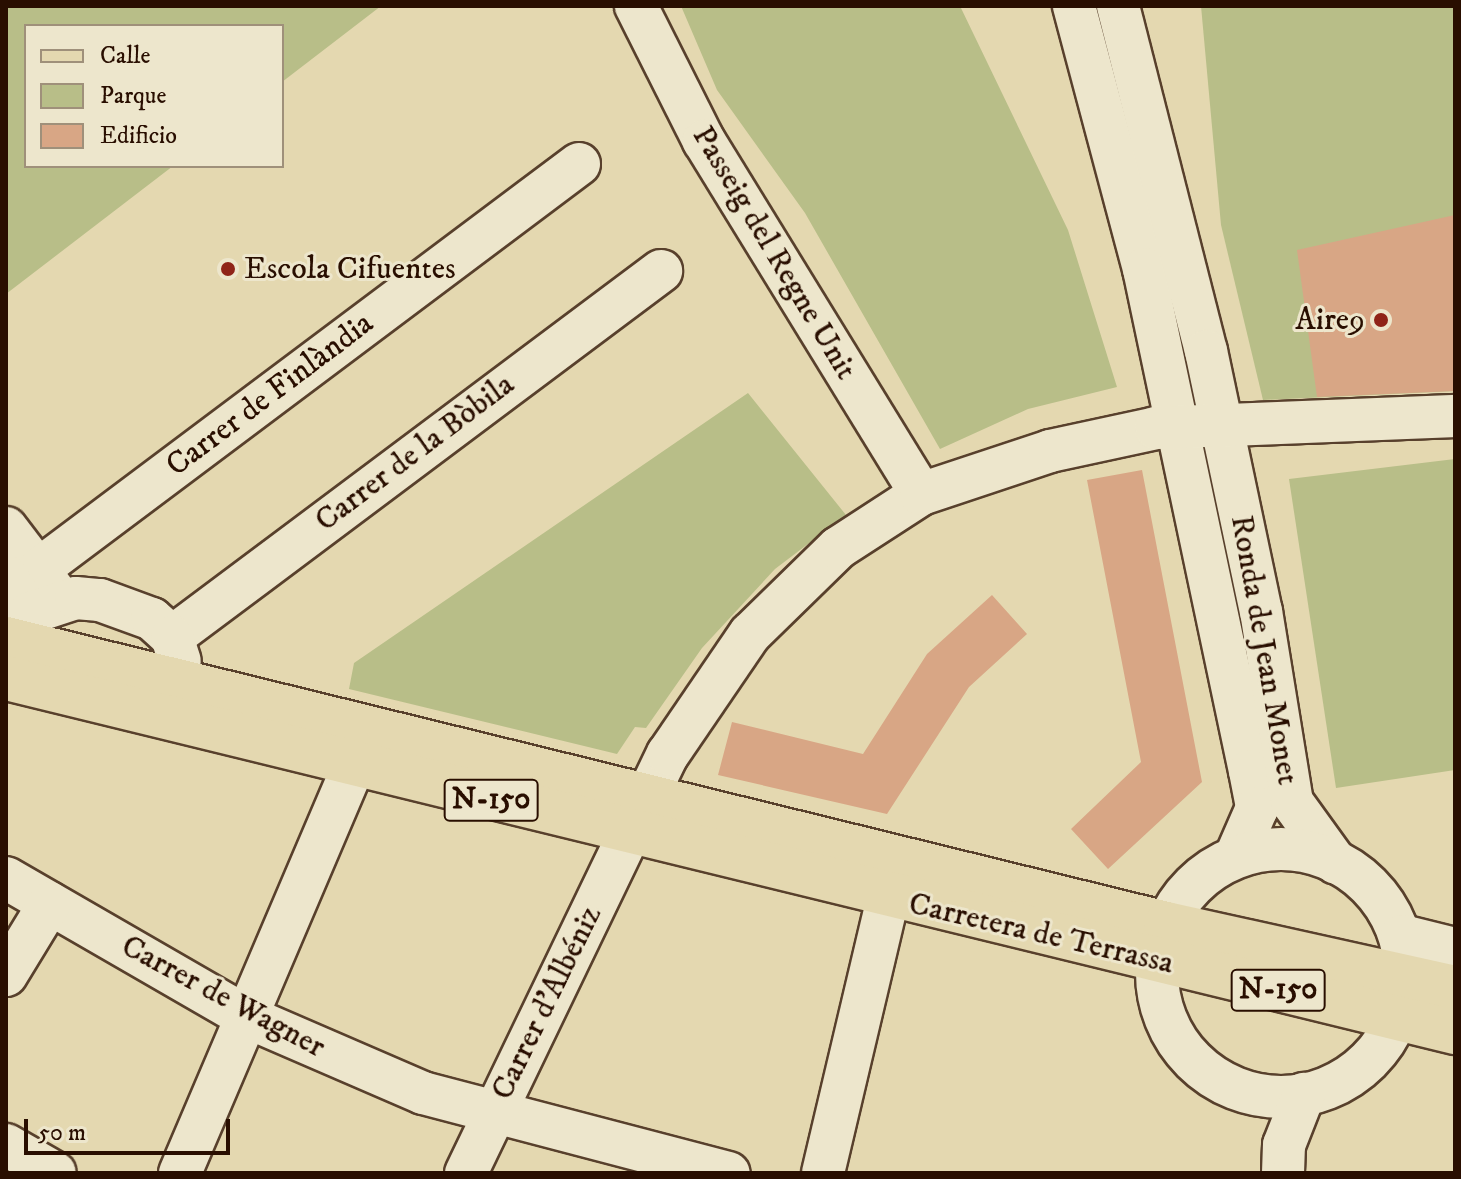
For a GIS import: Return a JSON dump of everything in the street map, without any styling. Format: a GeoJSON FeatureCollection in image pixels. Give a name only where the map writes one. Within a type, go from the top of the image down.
{"type":"FeatureCollection","features":[{"type":"Feature","properties":{"kind":"main road","name":"Carretera de Terrassa"},"geometry":{"type":"LineString","coordinates":[[22,625],[182,681],[898,856],[1161,942],[1420,1016],[1455,988]]}},
{"type":"Feature","properties":{"kind":"main road","name":"Carretera de Terrassa"},"geometry":{"type":"LineString","coordinates":[[22,625],[147,713],[888,898],[1161,942]]}},
{"type":"Feature","properties":{"kind":"street","name":"Passeig del Regne Unit"},"geometry":{"type":"LineString","coordinates":[[636,6],[704,141],[921,494]]}},
{"type":"Feature","properties":{"kind":"street","name":"Ronda de Jean Monet"},"geometry":{"type":"LineString","coordinates":[[1074,6],[1117,156],[1178,423],[1257,808],[1236,856]]}},
{"type":"Feature","properties":{"kind":"street","name":"Ronda de Jean Monet"},"geometry":{"type":"LineString","coordinates":[[1118,6],[1158,146],[1221,424],[1292,802],[1336,863]]}},
{"type":"Feature","properties":{"kind":"street","name":"Carrer de Finlàndia"},"geometry":{"type":"LineString","coordinates":[[22,625],[579,164]]}},
{"type":"Feature","properties":{"kind":"street","name":"Carrer de la Bòbila"},"geometry":{"type":"LineString","coordinates":[[172,637],[661,271]]}},
{"type":"Feature","properties":{"kind":"street"},"geometry":{"type":"LineString","coordinates":[[629,833],[668,754],[750,634],[838,548],[921,494],[1050,451],[1178,423],[1455,416]]}},
{"type":"Feature","properties":{"kind":"street"},"geometry":{"type":"LineString","coordinates":[[6,528],[22,625],[100,600],[126,607],[172,637],[182,681],[147,713]]}},
{"type":"Feature","properties":{"kind":"street"},"geometry":{"type":"LineString","coordinates":[[180,1173],[354,765]]}},
{"type":"Feature","properties":{"kind":"street","name":"Carrer d'Albéniz"},"geometry":{"type":"LineString","coordinates":[[466,1173],[629,833]]}},
{"type":"Feature","properties":{"kind":"street"},"geometry":{"type":"LineString","coordinates":[[1290,847],[1336,863],[1380,901],[1402,936],[1420,1016],[1353,1072],[1304,1094],[1258,1097],[1226,1086],[1184,1053],[1160,1007],[1161,942],[1195,882],[1236,856],[1290,847]]}},
{"type":"Feature","properties":{"kind":"street"},"geometry":{"type":"LineString","coordinates":[[823,1173],[898,856]]}},
{"type":"Feature","properties":{"kind":"street","name":"Carrer de Wagner"},"geometry":{"type":"LineString","coordinates":[[6,878],[245,1016],[423,1093],[493,1115],[729,1173]]}},
{"type":"Feature","properties":{"kind":"street"},"geometry":{"type":"LineString","coordinates":[[6,975],[50,903]]}},
{"type":"Feature","properties":{"kind":"street"},"geometry":{"type":"LineString","coordinates":[[1402,936],[1455,949]]}},
{"type":"Feature","properties":{"kind":"street"},"geometry":{"type":"LineString","coordinates":[[1284,1159],[1304,1094]]}},
{"type":"Feature","properties":{"kind":"street"},"geometry":{"type":"LineString","coordinates":[[1258,1097],[1284,1159]]}},
{"type":"Feature","properties":{"kind":"street"},"geometry":{"type":"LineString","coordinates":[[6,1145],[55,1173]]}},
{"type":"Feature","properties":{"kind":"green space"},"geometry":{"type":"Polygon","coordinates":[[[6,6],[381,6],[284,80],[284,24],[24,24],[24,168],[170,168],[6,294],[6,6]]]}},
{"type":"Feature","properties":{"kind":"green space"},"geometry":{"type":"Polygon","coordinates":[[[681,6],[960,6],[1068,230],[1117,387],[1028,409],[940,449],[805,213],[717,90],[681,6]]]}},
{"type":"Feature","properties":{"kind":"green space"},"geometry":{"type":"Polygon","coordinates":[[[1201,6],[1455,6],[1455,391],[1263,400],[1221,225],[1201,6]]]}},
{"type":"Feature","properties":{"kind":"green space"},"geometry":{"type":"Polygon","coordinates":[[[748,393],[846,515],[775,569],[702,648],[646,728],[635,727],[617,754],[349,689],[354,663],[748,393]]]}},
{"type":"Feature","properties":{"kind":"green space"},"geometry":{"type":"Polygon","coordinates":[[[1455,459],[1455,770],[1336,788],[1289,479],[1455,459]]]}},
{"type":"Feature","properties":{"kind":"building","name":"Aire9"},"geometry":{"type":"Polygon","coordinates":[[[1455,215],[1455,391],[1317,397],[1297,250],[1455,215]]]}},
{"type":"Feature","properties":{"kind":"building"},"geometry":{"type":"Polygon","coordinates":[[[1142,470],[1202,782],[1108,869],[1071,829],[1141,762],[1087,480],[1142,470]]]}},
{"type":"Feature","properties":{"kind":"building"},"geometry":{"type":"Polygon","coordinates":[[[992,595],[1027,634],[969,687],[887,814],[718,775],[732,722],[863,754],[927,654],[992,595]]]}},
{"type":"Feature","properties":{"kind":"place","name":"Escola Cifuentes"},"geometry":{"type":"Point","coordinates":[228,269]}},
{"type":"Feature","properties":{"kind":"place","name":"Aire9"},"geometry":{"type":"Point","coordinates":[1381,320]}}]}
